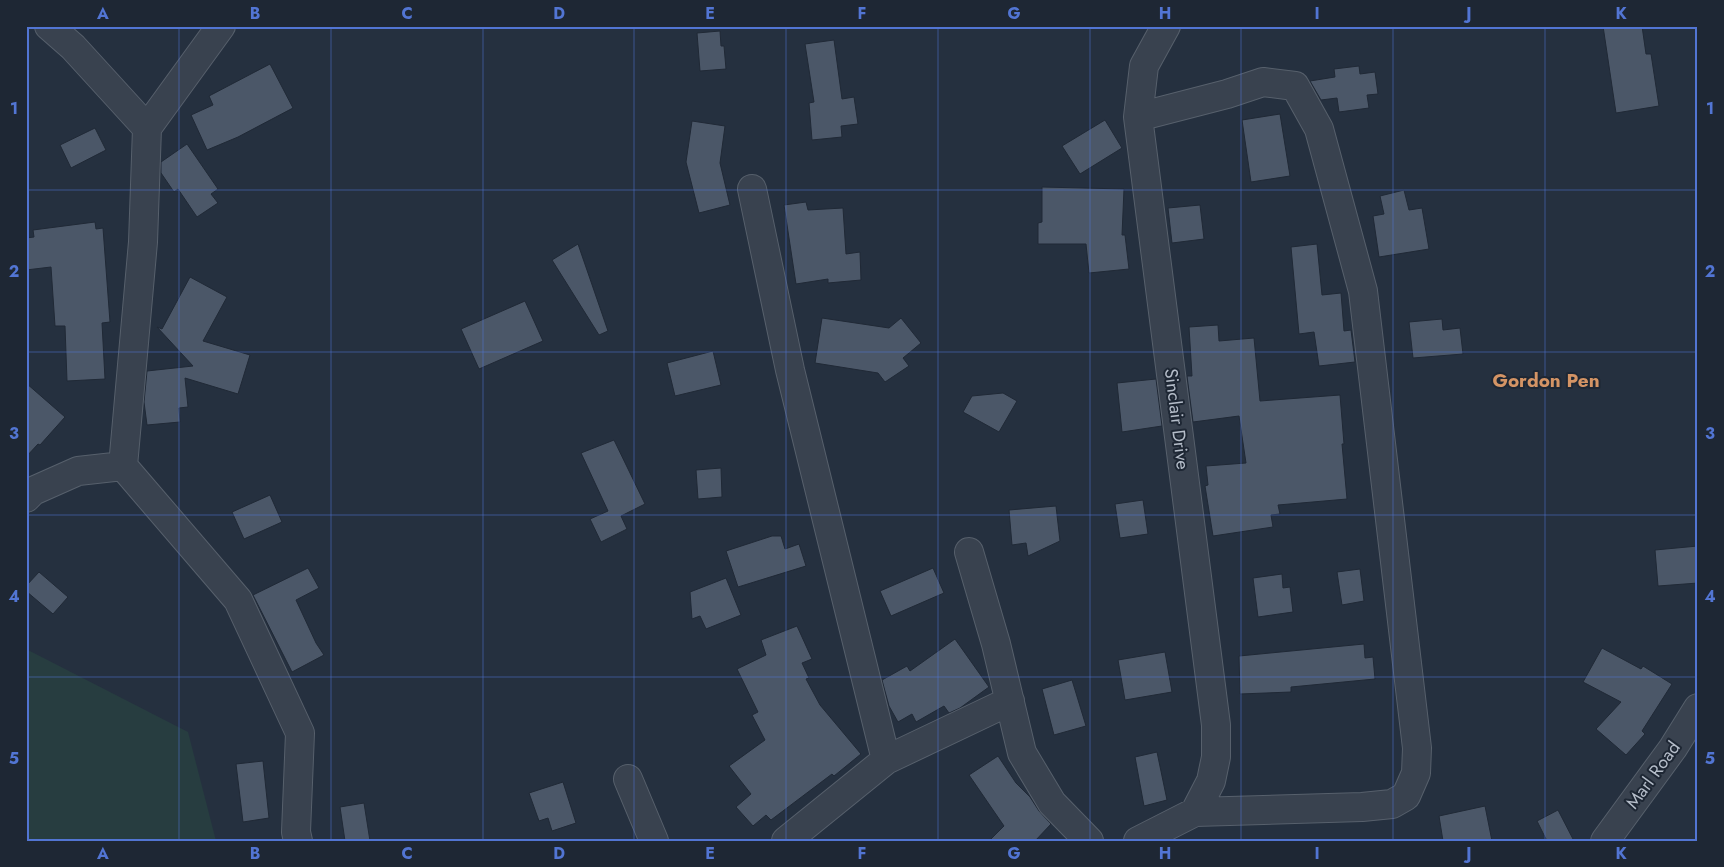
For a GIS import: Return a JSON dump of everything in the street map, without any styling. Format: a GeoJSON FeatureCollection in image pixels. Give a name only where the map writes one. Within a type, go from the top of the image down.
{"type":"FeatureCollection","features":[{"type":"Feature","properties":{"kind":"street"},"geometry":{"type":"LineString","coordinates":[[49,26],[73,47],[147,128]]}},
{"type":"Feature","properties":{"kind":"street"},"geometry":{"type":"LineString","coordinates":[[221,26],[147,128],[143,242],[123,466],[238,600],[300,732],[296,832],[298,841]]}},
{"type":"Feature","properties":{"kind":"street","name":"Sinclair Drive"},"geometry":{"type":"LineString","coordinates":[[1166,26],[1144,66],[1138,117],[1216,725],[1216,757],[1211,781],[1195,812]]}},
{"type":"Feature","properties":{"kind":"street"},"geometry":{"type":"LineString","coordinates":[[1138,117],[1227,94],[1263,82],[1295,86],[1319,129],[1363,291],[1418,748],[1416,773],[1406,796],[1392,804],[1195,812],[1138,841]]}},
{"type":"Feature","properties":{"kind":"street"},"geometry":{"type":"LineString","coordinates":[[752,189],[790,370],[886,760]]}},
{"type":"Feature","properties":{"kind":"street"},"geometry":{"type":"LineString","coordinates":[[26,498],[33,491],[78,471],[123,466]]}},
{"type":"Feature","properties":{"kind":"street"},"geometry":{"type":"LineString","coordinates":[[969,552],[996,644],[1022,753],[1052,803],[1089,841]]}},
{"type":"Feature","properties":{"kind":"street"},"geometry":{"type":"LineString","coordinates":[[786,841],[886,760],[1010,701]]}},
{"type":"Feature","properties":{"kind":"street","name":"Marl Road"},"geometry":{"type":"LineString","coordinates":[[1605,841],[1673,748],[1698,708]]}},
{"type":"Feature","properties":{"kind":"street"},"geometry":{"type":"LineString","coordinates":[[628,779],[654,841]]}},
{"type":"Feature","properties":{"kind":"green space"},"geometry":{"type":"Polygon","coordinates":[[[26,649],[188,732],[216,841],[26,841],[26,649]]]}},
{"type":"Feature","properties":{"kind":"building"},"geometry":{"type":"Polygon","coordinates":[[[1603,26],[1642,26],[1646,54],[1651,54],[1659,106],[1616,113],[1603,26]]]}},
{"type":"Feature","properties":{"kind":"building"},"geometry":{"type":"Polygon","coordinates":[[[720,31],[721,46],[724,46],[726,69],[700,71],[697,33],[720,31]]]}},
{"type":"Feature","properties":{"kind":"building"},"geometry":{"type":"Polygon","coordinates":[[[834,40],[842,99],[854,97],[858,124],[841,126],[842,137],[812,140],[809,103],[814,102],[805,44],[834,40]]]}},
{"type":"Feature","properties":{"kind":"building"},"geometry":{"type":"Polygon","coordinates":[[[270,64],[293,108],[238,137],[207,150],[191,115],[213,105],[209,96],[270,64]]]}},
{"type":"Feature","properties":{"kind":"building"},"geometry":{"type":"Polygon","coordinates":[[[1359,66],[1360,74],[1375,72],[1378,94],[1367,95],[1369,108],[1339,112],[1337,98],[1321,100],[1310,81],[1335,77],[1334,69],[1359,66]]]}},
{"type":"Feature","properties":{"kind":"building"},"geometry":{"type":"Polygon","coordinates":[[[1280,114],[1290,176],[1251,182],[1242,120],[1280,114]]]}},
{"type":"Feature","properties":{"kind":"building"},"geometry":{"type":"Polygon","coordinates":[[[1105,120],[1122,148],[1080,174],[1062,146],[1105,120]]]}},
{"type":"Feature","properties":{"kind":"building"},"geometry":{"type":"Polygon","coordinates":[[[692,121],[725,126],[720,163],[730,205],[699,213],[686,162],[692,121]]]}},
{"type":"Feature","properties":{"kind":"building"},"geometry":{"type":"Polygon","coordinates":[[[95,128],[106,150],[71,168],[60,145],[95,128]]]}},
{"type":"Feature","properties":{"kind":"building"},"geometry":{"type":"Polygon","coordinates":[[[187,144],[218,189],[211,194],[218,203],[197,217],[178,189],[174,192],[161,173],[161,162],[187,144]]]}},
{"type":"Feature","properties":{"kind":"building"},"geometry":{"type":"Polygon","coordinates":[[[1042,187],[1124,189],[1122,235],[1125,235],[1129,269],[1089,273],[1086,244],[1038,244],[1038,223],[1042,222],[1042,187]]]}},
{"type":"Feature","properties":{"kind":"building"},"geometry":{"type":"Polygon","coordinates":[[[1404,190],[1409,210],[1422,208],[1429,249],[1379,257],[1373,216],[1384,214],[1380,196],[1404,190]]]}},
{"type":"Feature","properties":{"kind":"building"},"geometry":{"type":"Polygon","coordinates":[[[806,202],[808,210],[843,208],[846,254],[860,252],[861,280],[828,283],[828,279],[796,284],[784,205],[806,202]]]}},
{"type":"Feature","properties":{"kind":"building"},"geometry":{"type":"Polygon","coordinates":[[[1200,205],[1204,239],[1172,243],[1168,208],[1200,205]]]}},
{"type":"Feature","properties":{"kind":"building"},"geometry":{"type":"Polygon","coordinates":[[[95,222],[96,229],[103,228],[110,322],[102,323],[105,379],[67,381],[65,326],[55,326],[51,267],[26,270],[26,238],[34,237],[33,230],[95,222]]]}},
{"type":"Feature","properties":{"kind":"building"},"geometry":{"type":"Polygon","coordinates":[[[578,244],[608,331],[599,335],[552,260],[578,244]]]}},
{"type":"Feature","properties":{"kind":"building"},"geometry":{"type":"Polygon","coordinates":[[[1317,244],[1322,295],[1341,293],[1344,331],[1351,330],[1355,362],[1319,366],[1314,332],[1299,334],[1291,247],[1317,244]]]}},
{"type":"Feature","properties":{"kind":"building"},"geometry":{"type":"Polygon","coordinates":[[[190,277],[227,297],[203,341],[250,355],[238,394],[185,378],[188,407],[179,408],[180,422],[147,425],[144,402],[147,371],[193,366],[157,327],[162,329],[190,277]]]}},
{"type":"Feature","properties":{"kind":"building"},"geometry":{"type":"Polygon","coordinates":[[[525,301],[543,341],[479,369],[461,329],[525,301]]]}},
{"type":"Feature","properties":{"kind":"building"},"geometry":{"type":"Polygon","coordinates":[[[822,318],[889,328],[901,318],[921,343],[903,358],[909,366],[885,382],[878,373],[815,363],[822,318]]]}},
{"type":"Feature","properties":{"kind":"building"},"geometry":{"type":"Polygon","coordinates":[[[1442,319],[1443,330],[1460,328],[1463,354],[1413,358],[1409,322],[1442,319]]]}},
{"type":"Feature","properties":{"kind":"building"},"geometry":{"type":"Polygon","coordinates":[[[1218,325],[1219,341],[1254,338],[1260,401],[1340,395],[1347,499],[1278,505],[1280,514],[1271,515],[1273,527],[1213,536],[1205,486],[1208,485],[1206,466],[1246,463],[1239,416],[1193,422],[1187,376],[1192,376],[1189,327],[1218,325]]]}},
{"type":"Feature","properties":{"kind":"building"},"geometry":{"type":"Polygon","coordinates":[[[713,351],[721,385],[675,396],[667,363],[713,351]]]}},
{"type":"Feature","properties":{"kind":"building"},"geometry":{"type":"Polygon","coordinates":[[[1156,379],[1162,426],[1122,432],[1117,383],[1156,379]]]}},
{"type":"Feature","properties":{"kind":"building"},"geometry":{"type":"Polygon","coordinates":[[[26,383],[65,417],[40,445],[38,444],[26,457],[26,383]]]}},
{"type":"Feature","properties":{"kind":"building"},"geometry":{"type":"Polygon","coordinates":[[[1003,393],[1017,401],[999,432],[963,412],[972,396],[1003,393]]]}},
{"type":"Feature","properties":{"kind":"building"},"geometry":{"type":"Polygon","coordinates":[[[614,440],[645,504],[621,516],[627,529],[601,542],[590,519],[608,511],[581,453],[614,440]]]}},
{"type":"Feature","properties":{"kind":"building"},"geometry":{"type":"Polygon","coordinates":[[[721,468],[722,497],[698,499],[696,470],[721,468]]]}},
{"type":"Feature","properties":{"kind":"building"},"geometry":{"type":"Polygon","coordinates":[[[270,495],[282,522],[244,539],[232,512],[270,495]]]}},
{"type":"Feature","properties":{"kind":"building"},"geometry":{"type":"Polygon","coordinates":[[[1143,500],[1148,534],[1120,538],[1115,504],[1143,500]]]}},
{"type":"Feature","properties":{"kind":"building"},"geometry":{"type":"Polygon","coordinates":[[[1056,506],[1060,541],[1028,556],[1026,543],[1012,545],[1009,510],[1056,506]]]}},
{"type":"Feature","properties":{"kind":"building"},"geometry":{"type":"Polygon","coordinates":[[[772,536],[781,536],[785,549],[799,544],[806,566],[738,587],[726,551],[772,536]]]}},
{"type":"Feature","properties":{"kind":"building"},"geometry":{"type":"Polygon","coordinates":[[[1698,546],[1698,583],[1658,586],[1655,550],[1698,546]]]}},
{"type":"Feature","properties":{"kind":"building"},"geometry":{"type":"Polygon","coordinates":[[[308,568],[319,588],[296,600],[316,643],[324,655],[292,672],[253,595],[308,568]]]}},
{"type":"Feature","properties":{"kind":"building"},"geometry":{"type":"Polygon","coordinates":[[[933,568],[944,593],[891,616],[880,591],[933,568]]]}},
{"type":"Feature","properties":{"kind":"building"},"geometry":{"type":"Polygon","coordinates":[[[1360,569],[1364,601],[1342,605],[1337,572],[1360,569]]]}},
{"type":"Feature","properties":{"kind":"building"},"geometry":{"type":"Polygon","coordinates":[[[39,572],[68,597],[53,614],[26,591],[26,586],[39,572]]]}},
{"type":"Feature","properties":{"kind":"building"},"geometry":{"type":"Polygon","coordinates":[[[1282,574],[1283,588],[1290,587],[1293,612],[1258,617],[1253,578],[1282,574]]]}},
{"type":"Feature","properties":{"kind":"building"},"geometry":{"type":"Polygon","coordinates":[[[726,578],[741,615],[706,629],[700,616],[692,619],[690,592],[726,578]]]}},
{"type":"Feature","properties":{"kind":"building"},"geometry":{"type":"Polygon","coordinates":[[[797,626],[812,659],[802,663],[809,678],[806,679],[820,705],[861,754],[834,776],[832,774],[771,820],[766,815],[753,826],[736,807],[751,794],[729,766],[765,740],[752,715],[758,712],[737,669],[766,655],[761,640],[797,626]]]}},
{"type":"Feature","properties":{"kind":"building"},"geometry":{"type":"Polygon","coordinates":[[[955,639],[989,687],[960,708],[949,713],[944,706],[916,722],[912,714],[898,722],[889,706],[882,680],[907,666],[910,671],[955,639]]]}},
{"type":"Feature","properties":{"kind":"building"},"geometry":{"type":"Polygon","coordinates":[[[1364,644],[1365,658],[1373,657],[1375,679],[1291,687],[1291,692],[1240,694],[1239,656],[1364,644]]]}},
{"type":"Feature","properties":{"kind":"building"},"geometry":{"type":"Polygon","coordinates":[[[1602,648],[1641,669],[1643,666],[1672,684],[1642,731],[1645,734],[1626,755],[1596,729],[1621,702],[1583,682],[1602,648]]]}},
{"type":"Feature","properties":{"kind":"building"},"geometry":{"type":"Polygon","coordinates":[[[1165,652],[1172,692],[1125,700],[1118,660],[1165,652]]]}},
{"type":"Feature","properties":{"kind":"building"},"geometry":{"type":"Polygon","coordinates":[[[1072,680],[1086,726],[1054,735],[1042,689],[1072,680]]]}},
{"type":"Feature","properties":{"kind":"building"},"geometry":{"type":"Polygon","coordinates":[[[1157,752],[1167,800],[1144,806],[1135,757],[1157,752]]]}},
{"type":"Feature","properties":{"kind":"building"},"geometry":{"type":"Polygon","coordinates":[[[998,756],[1016,783],[1030,797],[1051,824],[1035,841],[989,841],[1004,826],[969,775],[998,756]]]}},
{"type":"Feature","properties":{"kind":"building"},"geometry":{"type":"Polygon","coordinates":[[[263,761],[269,818],[243,822],[236,764],[263,761]]]}},
{"type":"Feature","properties":{"kind":"building"},"geometry":{"type":"Polygon","coordinates":[[[563,782],[576,823],[552,831],[548,818],[539,821],[529,793],[563,782]]]}},
{"type":"Feature","properties":{"kind":"building"},"geometry":{"type":"Polygon","coordinates":[[[364,803],[370,841],[345,841],[340,807],[364,803]]]}},
{"type":"Feature","properties":{"kind":"building"},"geometry":{"type":"Polygon","coordinates":[[[1485,806],[1492,841],[1443,841],[1439,816],[1485,806]]]}},
{"type":"Feature","properties":{"kind":"building"},"geometry":{"type":"Polygon","coordinates":[[[1558,810],[1574,841],[1547,841],[1537,821],[1558,810]]]}},
{"type":"Feature","properties":{"kind":"district","name":"Gordon Pen"},"geometry":{"type":"Point","coordinates":[1546,380]}}]}
